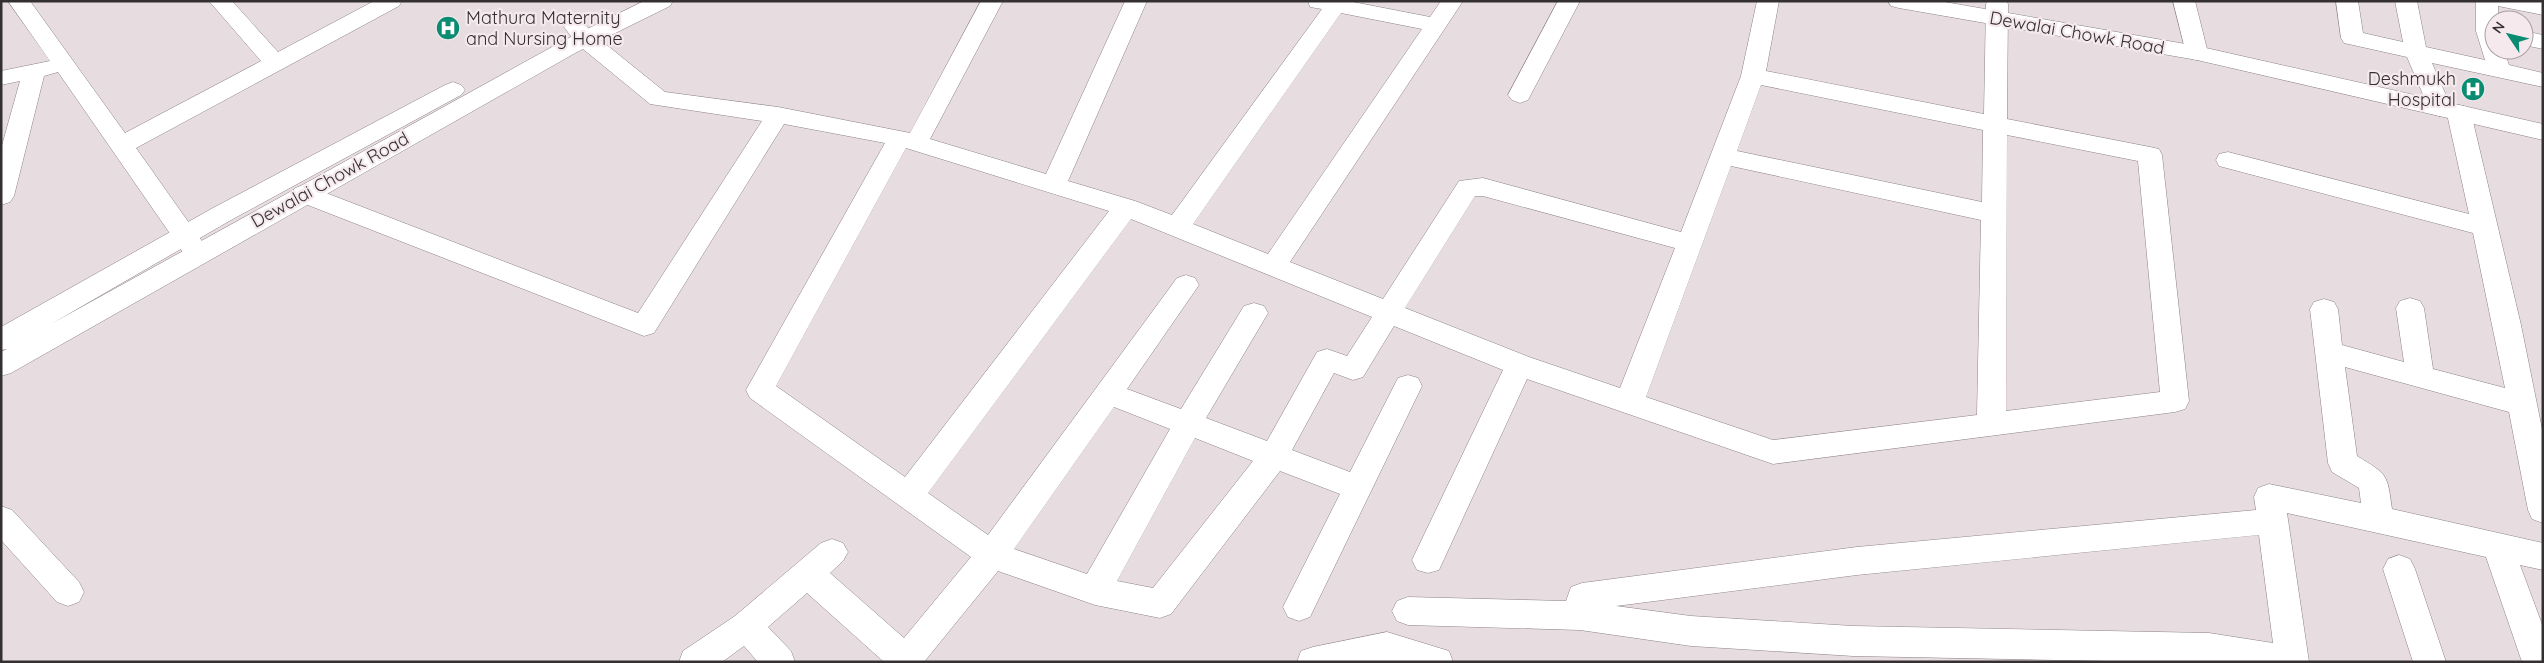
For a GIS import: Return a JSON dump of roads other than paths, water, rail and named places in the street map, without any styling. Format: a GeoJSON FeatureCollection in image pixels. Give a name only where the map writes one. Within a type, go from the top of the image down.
{"type":"FeatureCollection","features":[{"type":"Feature","properties":{"kind":"street"},"geometry":{"type":"LineString","coordinates":[[19,1],[192,244]]}},
{"type":"Feature","properties":{"kind":"street"},"geometry":{"type":"LineString","coordinates":[[122,145],[392,1]]}},
{"type":"Feature","properties":{"kind":"street","name":"Dewalai Chowk Road"},"geometry":{"type":"LineString","coordinates":[[1,340],[192,244],[304,194],[580,33],[628,1]]}},
{"type":"Feature","properties":{"kind":"street","name":"Dewalai Chowk Road"},"geometry":{"type":"LineString","coordinates":[[1,365],[192,244],[518,55],[662,1]]}},
{"type":"Feature","properties":{"kind":"street"},"geometry":{"type":"LineString","coordinates":[[992,1],[760,390],[992,555],[1095,590],[1160,604],[1274,456],[1327,360],[1353,369],[1468,187],[1482,187],[1689,243]]}},
{"type":"Feature","properties":{"kind":"street"},"geometry":{"type":"LineString","coordinates":[[1054,185],[1136,1]]}},
{"type":"Feature","properties":{"kind":"street"},"geometry":{"type":"LineString","coordinates":[[1274,266],[1452,1]]}},
{"type":"Feature","properties":{"kind":"street"},"geometry":{"type":"LineString","coordinates":[[1520,96],[1569,1]]}},
{"type":"Feature","properties":{"kind":"street"},"geometry":{"type":"LineString","coordinates":[[1629,403],[1753,76],[1768,1]]}},
{"type":"Feature","properties":{"kind":"street","name":"Dewalai Chowk Road"},"geometry":{"type":"LineString","coordinates":[[1899,1],[1993,8],[2543,132]]}},
{"type":"Feature","properties":{"kind":"street"},"geometry":{"type":"LineString","coordinates":[[2184,1],[2197,53]]}},
{"type":"Feature","properties":{"kind":"street"},"geometry":{"type":"LineString","coordinates":[[2347,1],[2352,38],[2543,80]]}},
{"type":"Feature","properties":{"kind":"street"},"geometry":{"type":"LineString","coordinates":[[2406,1],[2416,52],[2449,111],[2485,227],[2543,510]]}},
{"type":"Feature","properties":{"kind":"street"},"geometry":{"type":"LineString","coordinates":[[2504,1],[2543,8]]}},
{"type":"Feature","properties":{"kind":"street"},"geometry":{"type":"LineString","coordinates":[[221,2],[275,63]]}},
{"type":"Feature","properties":{"kind":"street"},"geometry":{"type":"LineString","coordinates":[[1177,227],[1326,3],[1436,25]]}},
{"type":"Feature","properties":{"kind":"street"},"geometry":{"type":"LineString","coordinates":[[1991,424],[1996,124],[1993,8]]}},
{"type":"Feature","properties":{"kind":"street"},"geometry":{"type":"LineString","coordinates":[[580,33],[658,99],[778,115],[908,141],[1126,207],[1519,365],[1773,452],[2175,401],[2150,154],[1753,76]]}},
{"type":"Feature","properties":{"kind":"street"},"geometry":{"type":"LineString","coordinates":[[2497,60],[2500,72]]}},
{"type":"Feature","properties":{"kind":"street"},"geometry":{"type":"LineString","coordinates":[[1,78],[65,65]]}},
{"type":"Feature","properties":{"kind":"street"},"geometry":{"type":"LineString","coordinates":[[1,196],[34,71]]}},
{"type":"Feature","properties":{"kind":"street"},"geometry":{"type":"LineString","coordinates":[[304,194],[644,326],[778,115]]}},
{"type":"Feature","properties":{"kind":"street"},"geometry":{"type":"LineString","coordinates":[[1722,156],[1994,214]]}},
{"type":"Feature","properties":{"kind":"street"},"geometry":{"type":"LineString","coordinates":[[2228,160],[2485,227]]}},
{"type":"Feature","properties":{"kind":"street"},"geometry":{"type":"LineString","coordinates":[[908,496],[1126,207]]}},
{"type":"Feature","properties":{"kind":"street"},"geometry":{"type":"LineString","coordinates":[[807,573],[904,661],[992,555],[1186,284]]}},
{"type":"Feature","properties":{"kind":"street"},"geometry":{"type":"LineString","coordinates":[[2410,308],[2420,377]]}},
{"type":"Feature","properties":{"kind":"street"},"geometry":{"type":"LineString","coordinates":[[2324,309],[2343,462],[2373,480],[2378,519]]}},
{"type":"Feature","properties":{"kind":"street"},"geometry":{"type":"LineString","coordinates":[[1095,590],[1188,423],[1254,313]]}},
{"type":"Feature","properties":{"kind":"street"},"geometry":{"type":"LineString","coordinates":[[2329,352],[2522,404]]}},
{"type":"Feature","properties":{"kind":"street"},"geometry":{"type":"LineString","coordinates":[[1428,560],[1519,365]]}},
{"type":"Feature","properties":{"kind":"street"},"geometry":{"type":"LineString","coordinates":[[1299,607],[1408,386]]}},
{"type":"Feature","properties":{"kind":"street"},"geometry":{"type":"LineString","coordinates":[[1108,393],[1358,488]]}},
{"type":"Feature","properties":{"kind":"street"},"geometry":{"type":"LineString","coordinates":[[1408,611],[1580,616],[1691,631],[1853,641],[2209,648],[2292,661],[2269,497],[2378,519],[2543,557]]}},
{"type":"Feature","properties":{"kind":"street"},"geometry":{"type":"LineString","coordinates":[[1,519],[68,592]]}},
{"type":"Feature","properties":{"kind":"street"},"geometry":{"type":"LineString","coordinates":[[1580,616],[1582,597],[1857,562],[2272,521]]}},
{"type":"Feature","properties":{"kind":"street"},"geometry":{"type":"LineString","coordinates":[[2498,548],[2539,651]]}},
{"type":"Feature","properties":{"kind":"street"},"geometry":{"type":"LineString","coordinates":[[695,662],[746,626],[832,552]]}},
{"type":"Feature","properties":{"kind":"street"},"geometry":{"type":"LineString","coordinates":[[2399,569],[2430,662]]}},
{"type":"Feature","properties":{"kind":"street"},"geometry":{"type":"LineString","coordinates":[[746,626],[779,662]]}},
{"type":"Feature","properties":{"kind":"street"},"geometry":{"type":"LineString","coordinates":[[1313,662],[1387,647],[1437,662]]}},
{"type":"Feature","properties":{"kind":"place","name":"Mathura Maternity and Nursing Home"},"geometry":{"type":"Point","coordinates":[448,28]}},
{"type":"Feature","properties":{"kind":"place","name":"Deshmukh Hospital"},"geometry":{"type":"Point","coordinates":[2473,89]}}]}
